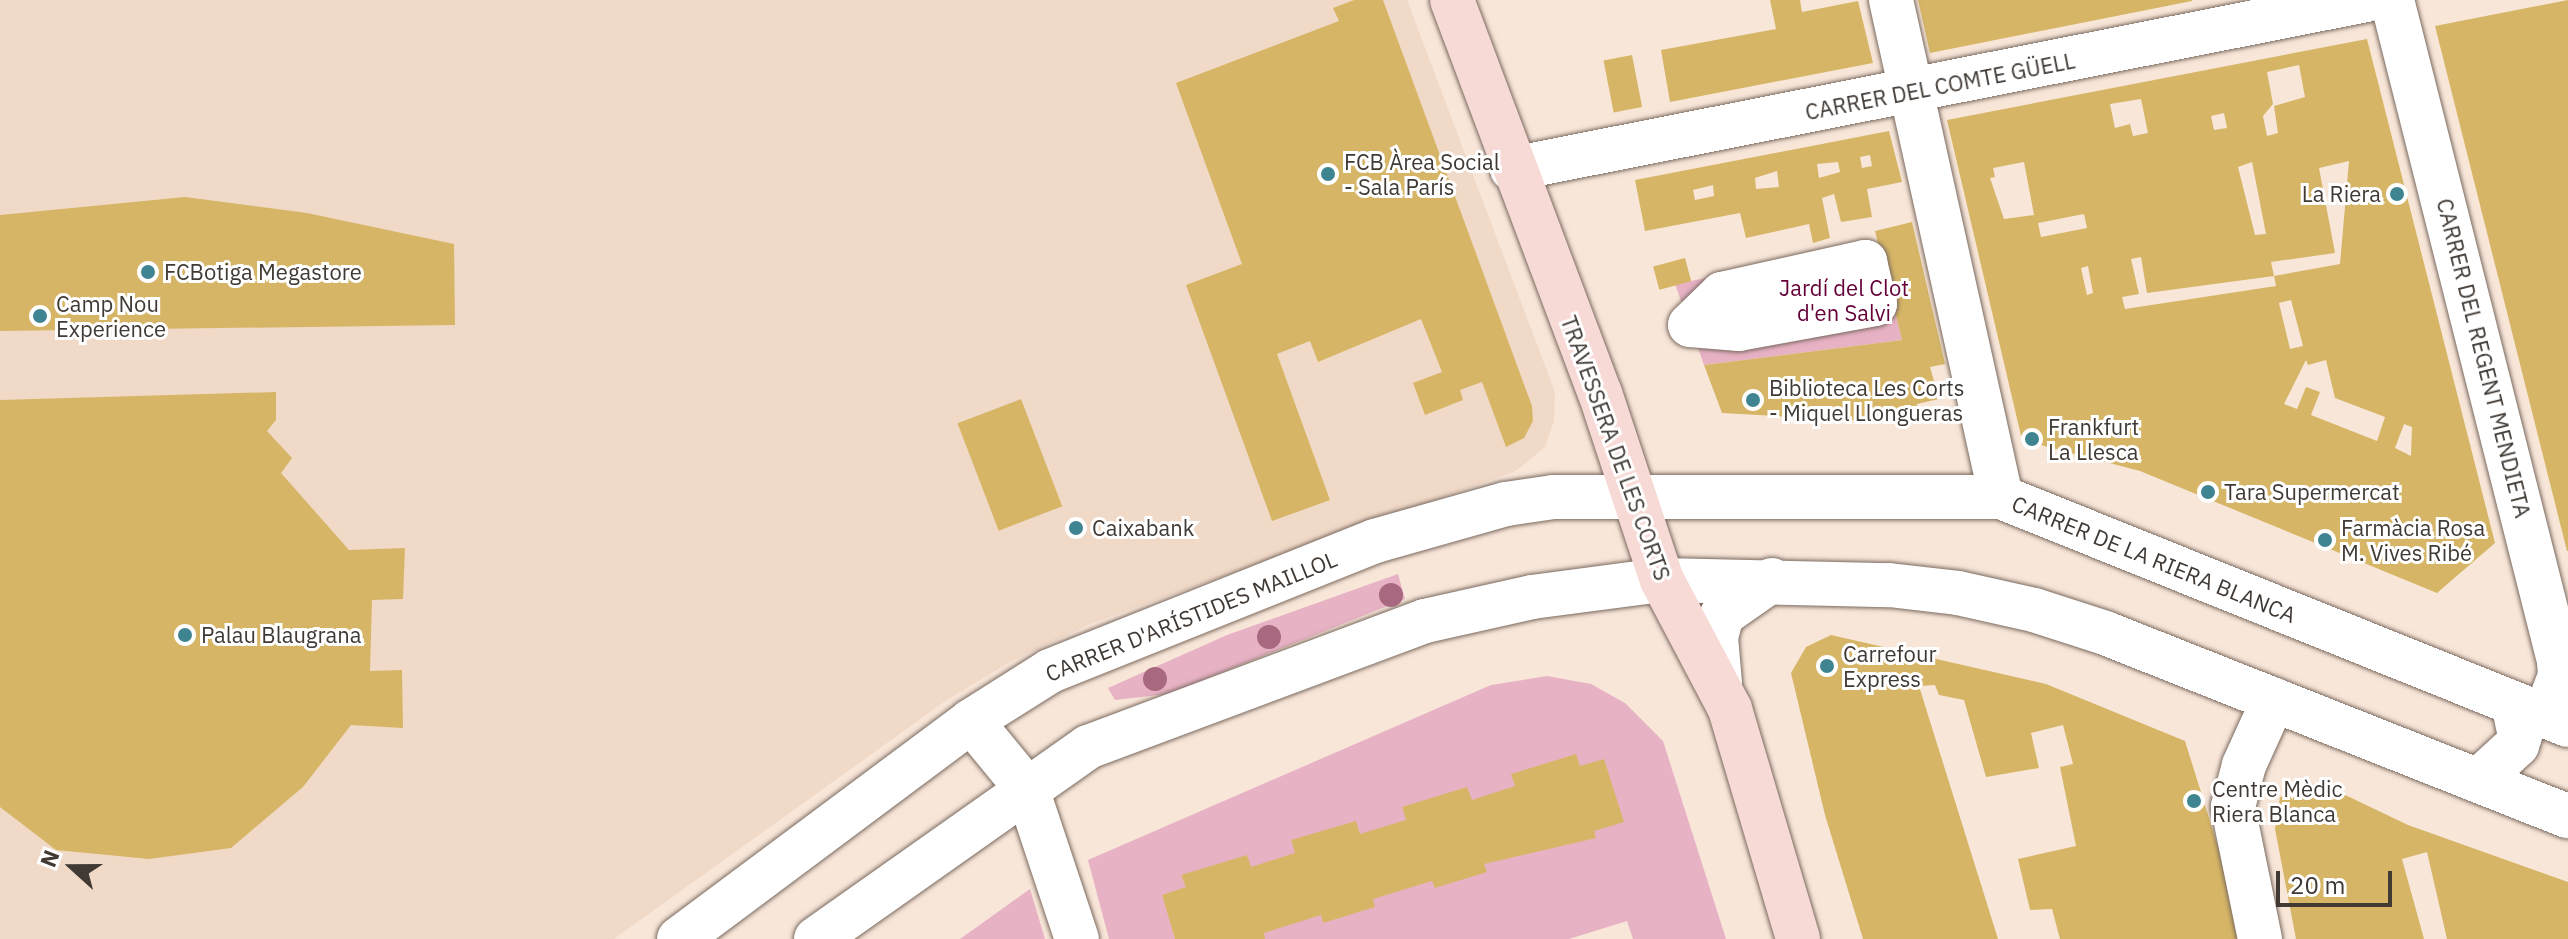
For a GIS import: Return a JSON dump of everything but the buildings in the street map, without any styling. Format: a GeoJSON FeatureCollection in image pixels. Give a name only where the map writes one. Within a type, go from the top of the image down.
{"type":"FeatureCollection","features":[{"type":"Feature","properties":{"kind":"main road","name":"TRAVESSERA DE LES CORTS"},"geometry":{"type":"LineString","coordinates":[[1452,0],[1512,169],[1635,494],[1662,580],[1720,683],[1798,939]]}},
{"type":"Feature","properties":{"kind":"street"},"geometry":{"type":"LineString","coordinates":[[1891,0],[1914,91],[2001,497]]}},
{"type":"Feature","properties":{"kind":"street","name":"CARRER DEL COMTE GÜELL"},"geometry":{"type":"LineString","coordinates":[[1512,169],[2366,0]]}},
{"type":"Feature","properties":{"kind":"street","name":"CARRER DEL REGENT MENDIETA"},"geometry":{"type":"LineString","coordinates":[[2392,0],[2559,661],[2560,676],[2542,714]]}},
{"type":"Feature","properties":{"kind":"street","name":"CARRER DE LA RIERA BLANCA"},"geometry":{"type":"LineString","coordinates":[[1635,494],[2001,497],[2542,714]]}},
{"type":"Feature","properties":{"kind":"street","name":"CARRER D'ARÍSTIDES MAILLOL"},"geometry":{"type":"LineString","coordinates":[[679,939],[971,721],[1066,663],[1375,541],[1506,504],[1635,494]]}},
{"type":"Feature","properties":{"kind":"street"},"geometry":{"type":"LineString","coordinates":[[816,939],[1088,747],[1425,621],[1532,597],[1662,580],[1772,580],[1958,593],[2034,610],[2274,699],[2568,816]]}},
{"type":"Feature","properties":{"kind":"street"},"geometry":{"type":"LineString","coordinates":[[1720,683],[1716,637],[1722,615],[1772,580]]}},
{"type":"Feature","properties":{"kind":"street"},"geometry":{"type":"LineString","coordinates":[[2260,939],[2233,807],[2244,765],[2274,699]]}},
{"type":"Feature","properties":{"kind":"street"},"geometry":{"type":"LineString","coordinates":[[2479,780],[2517,745],[2520,736],[2542,714]]}},
{"type":"Feature","properties":{"kind":"street"},"geometry":{"type":"LineString","coordinates":[[971,721],[1027,789],[1077,939]]}},
{"type":"Feature","properties":{"kind":"shaded area"},"geometry":{"type":"Polygon","coordinates":[[[0,0],[1407,0],[1555,392],[1554,421],[1545,447],[1516,471],[1090,624],[1010,662],[947,700],[614,939],[0,939],[0,0]]]}},
{"type":"Feature","properties":{"kind":"green space","name":"Jardí del Clot d'en Salvi"},"geometry":{"type":"Polygon","coordinates":[[[1879,245],[1902,340],[1704,365],[1675,284],[1879,245]]]}},
{"type":"Feature","properties":{"kind":"green space"},"geometry":{"type":"Polygon","coordinates":[[[1398,574],[1405,599],[1168,694],[1115,700],[1108,688],[1227,635],[1398,574]]]}},
{"type":"Feature","properties":{"kind":"green space"},"geometry":{"type":"Polygon","coordinates":[[[1547,676],[1591,684],[1625,703],[1663,741],[1726,939],[1633,939],[1627,921],[1569,939],[1109,939],[1088,860],[1491,685],[1547,676]]]}},
{"type":"Feature","properties":{"kind":"green space"},"geometry":{"type":"Polygon","coordinates":[[[1030,889],[1045,939],[960,939],[1030,889]]]}},
{"type":"Feature","properties":{"kind":"place","name":"FCB Àrea Social - Sala París"},"geometry":{"type":"Point","coordinates":[1328,174]}},
{"type":"Feature","properties":{"kind":"place","name":"La Riera"},"geometry":{"type":"Point","coordinates":[2397,194]}},
{"type":"Feature","properties":{"kind":"place","name":"FCBotiga Megastore"},"geometry":{"type":"Point","coordinates":[148,272]}},
{"type":"Feature","properties":{"kind":"place","name":"Camp Nou Experience"},"geometry":{"type":"Point","coordinates":[40,316]}},
{"type":"Feature","properties":{"kind":"place","name":"Biblioteca Les Corts - Miquel Llongueras"},"geometry":{"type":"Point","coordinates":[1753,400]}},
{"type":"Feature","properties":{"kind":"place","name":"Frankfurt La Llesca"},"geometry":{"type":"Point","coordinates":[2032,439]}},
{"type":"Feature","properties":{"kind":"place","name":"Tara Supermercat"},"geometry":{"type":"Point","coordinates":[2208,492]}},
{"type":"Feature","properties":{"kind":"place","name":"Caixabank"},"geometry":{"type":"Point","coordinates":[1076,528]}},
{"type":"Feature","properties":{"kind":"place","name":"Farmàcia Rosa M. Vives Ribé"},"geometry":{"type":"Point","coordinates":[2325,540]}},
{"type":"Feature","properties":{"kind":"place","name":"Palau Blaugrana"},"geometry":{"type":"Point","coordinates":[185,635]}},
{"type":"Feature","properties":{"kind":"place","name":"Carrefour Express"},"geometry":{"type":"Point","coordinates":[1827,666]}},
{"type":"Feature","properties":{"kind":"place","name":"Centre Mèdic Riera Blanca"},"geometry":{"type":"Point","coordinates":[2194,801]}}]}
